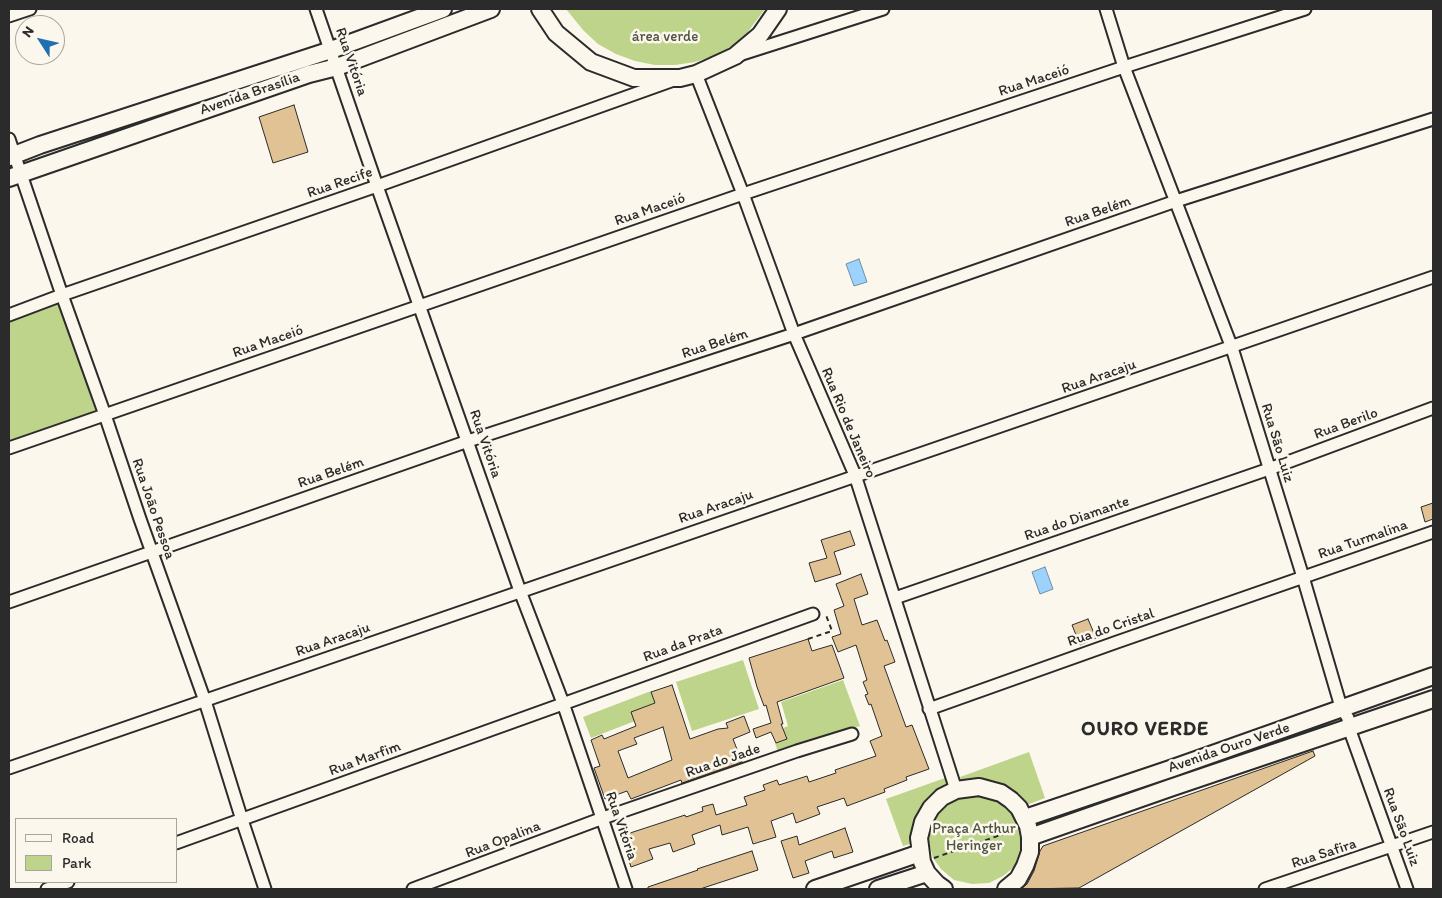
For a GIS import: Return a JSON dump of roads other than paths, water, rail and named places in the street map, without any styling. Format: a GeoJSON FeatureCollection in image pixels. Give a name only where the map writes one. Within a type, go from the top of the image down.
{"type":"FeatureCollection","features":[{"type":"Feature","properties":{"kind":"street"},"geometry":{"type":"LineString","coordinates":[[9,16],[30,9]]}},
{"type":"Feature","properties":{"kind":"street","name":"Rua Vitória"},"geometry":{"type":"LineString","coordinates":[[316,9],[520,591],[563,702],[626,889]]}},
{"type":"Feature","properties":{"kind":"street","name":"Avenida Brasília"},"geometry":{"type":"LineString","coordinates":[[11,156],[331,50],[443,9]]}},
{"type":"Feature","properties":{"kind":"street","name":"Avenida Brasília"},"geometry":{"type":"LineString","coordinates":[[15,176],[309,74],[337,67],[491,9]]}},
{"type":"Feature","properties":{"kind":"street"},"geometry":{"type":"LineString","coordinates":[[540,9],[556,33],[591,62],[634,78],[688,76],[735,56],[883,9]]}},
{"type":"Feature","properties":{"kind":"street"},"geometry":{"type":"LineString","coordinates":[[735,56],[760,34],[778,9]]}},
{"type":"Feature","properties":{"kind":"street","name":"Rua São Luiz"},"geometry":{"type":"LineString","coordinates":[[1106,9],[1124,67],[1232,348],[1342,708],[1348,718],[1349,728],[1407,889]]}},
{"type":"Feature","properties":{"kind":"street","name":"Rua Maceió"},"geometry":{"type":"LineString","coordinates":[[9,448],[743,194],[1304,9]]}},
{"type":"Feature","properties":{"kind":"street","name":"Rua Recife"},"geometry":{"type":"LineString","coordinates":[[9,315],[62,294],[377,186],[688,76]]}},
{"type":"Feature","properties":{"kind":"street","name":"Rua Rio de Janeiro"},"geometry":{"type":"LineString","coordinates":[[688,76],[743,194],[794,334],[855,475],[956,790]]}},
{"type":"Feature","properties":{"kind":"street","name":"Rua Belém"},"geometry":{"type":"LineString","coordinates":[[9,602],[468,441],[794,334],[1176,201],[1433,120]]}},
{"type":"Feature","properties":{"kind":"street","name":"Rua João Pessoa"},"geometry":{"type":"LineString","coordinates":[[9,139],[15,176],[62,294],[206,700],[265,889]]}},
{"type":"Feature","properties":{"kind":"street","name":"Rua Aracaju"},"geometry":{"type":"LineString","coordinates":[[9,768],[855,475],[1232,348],[1433,277]]}},
{"type":"Feature","properties":{"kind":"street","name":"Rua Berilo"},"geometry":{"type":"LineString","coordinates":[[1269,469],[1433,408]]}},
{"type":"Feature","properties":{"kind":"street","name":"Rua do Diamante"},"geometry":{"type":"LineString","coordinates":[[895,598],[1269,469]]}},
{"type":"Feature","properties":{"kind":"street","name":"Rua Turmalina"},"geometry":{"type":"LineString","coordinates":[[1303,577],[1433,532]]}},
{"type":"Feature","properties":{"kind":"street","name":"Rua do Cristal"},"geometry":{"type":"LineString","coordinates":[[929,709],[1303,577]]}},
{"type":"Feature","properties":{"kind":"street","name":"Rua da Prata"},"geometry":{"type":"LineString","coordinates":[[563,702],[813,614]]}},
{"type":"Feature","properties":{"kind":"street","name":"Avenida Ouro Verde"},"geometry":{"type":"LineString","coordinates":[[1025,818],[1433,676]]}},
{"type":"Feature","properties":{"kind":"street","name":"Avenida Ouro Verde"},"geometry":{"type":"LineString","coordinates":[[1030,837],[1433,699]]}},
{"type":"Feature","properties":{"kind":"street","name":"Rua Marfim"},"geometry":{"type":"LineString","coordinates":[[178,842],[563,702]]}},
{"type":"Feature","properties":{"kind":"street","name":"Rua do Jade"},"geometry":{"type":"LineString","coordinates":[[603,818],[852,734]]}},
{"type":"Feature","properties":{"kind":"street"},"geometry":{"type":"LineString","coordinates":[[944,889],[927,872],[920,853],[919,838],[923,822],[930,808],[942,797],[956,790],[979,787],[996,791],[1011,800],[1025,818],[1030,837],[1030,852],[1026,866],[1018,879],[1006,889]]}},
{"type":"Feature","properties":{"kind":"street","name":"Rua Opalina"},"geometry":{"type":"LineString","coordinates":[[413,889],[603,818]]}},
{"type":"Feature","properties":{"kind":"street","name":"Rua Safira"},"geometry":{"type":"LineString","coordinates":[[1265,889],[1433,832]]}},
{"type":"Feature","properties":{"kind":"street"},"geometry":{"type":"LineString","coordinates":[[815,889],[920,853]]}},
{"type":"Feature","properties":{"kind":"street"},"geometry":{"type":"LineString","coordinates":[[878,889],[927,872]]}},
{"type":"Feature","properties":{"kind":"street"},"geometry":{"type":"LineString","coordinates":[[47,889],[65,883]]}},
{"type":"Feature","properties":{"kind":"water"},"geometry":{"type":"Polygon","coordinates":[[[859,259],[867,282],[854,286],[846,264],[859,259]]]}},
{"type":"Feature","properties":{"kind":"water"},"geometry":{"type":"Polygon","coordinates":[[[1045,567],[1053,589],[1040,594],[1032,572],[1045,567]]]}},
{"type":"Feature","properties":{"kind":"district","name":"OURO VERDE"},"geometry":{"type":"Point","coordinates":[1145,730]}},
{"type":"Feature","properties":{"kind":"park label","name":"área verde"},"geometry":{"type":"Point","coordinates":[665,37]}},
{"type":"Feature","properties":{"kind":"park label","name":"Praça Arthur Heringer"},"geometry":{"type":"Point","coordinates":[974,838]}}]}
